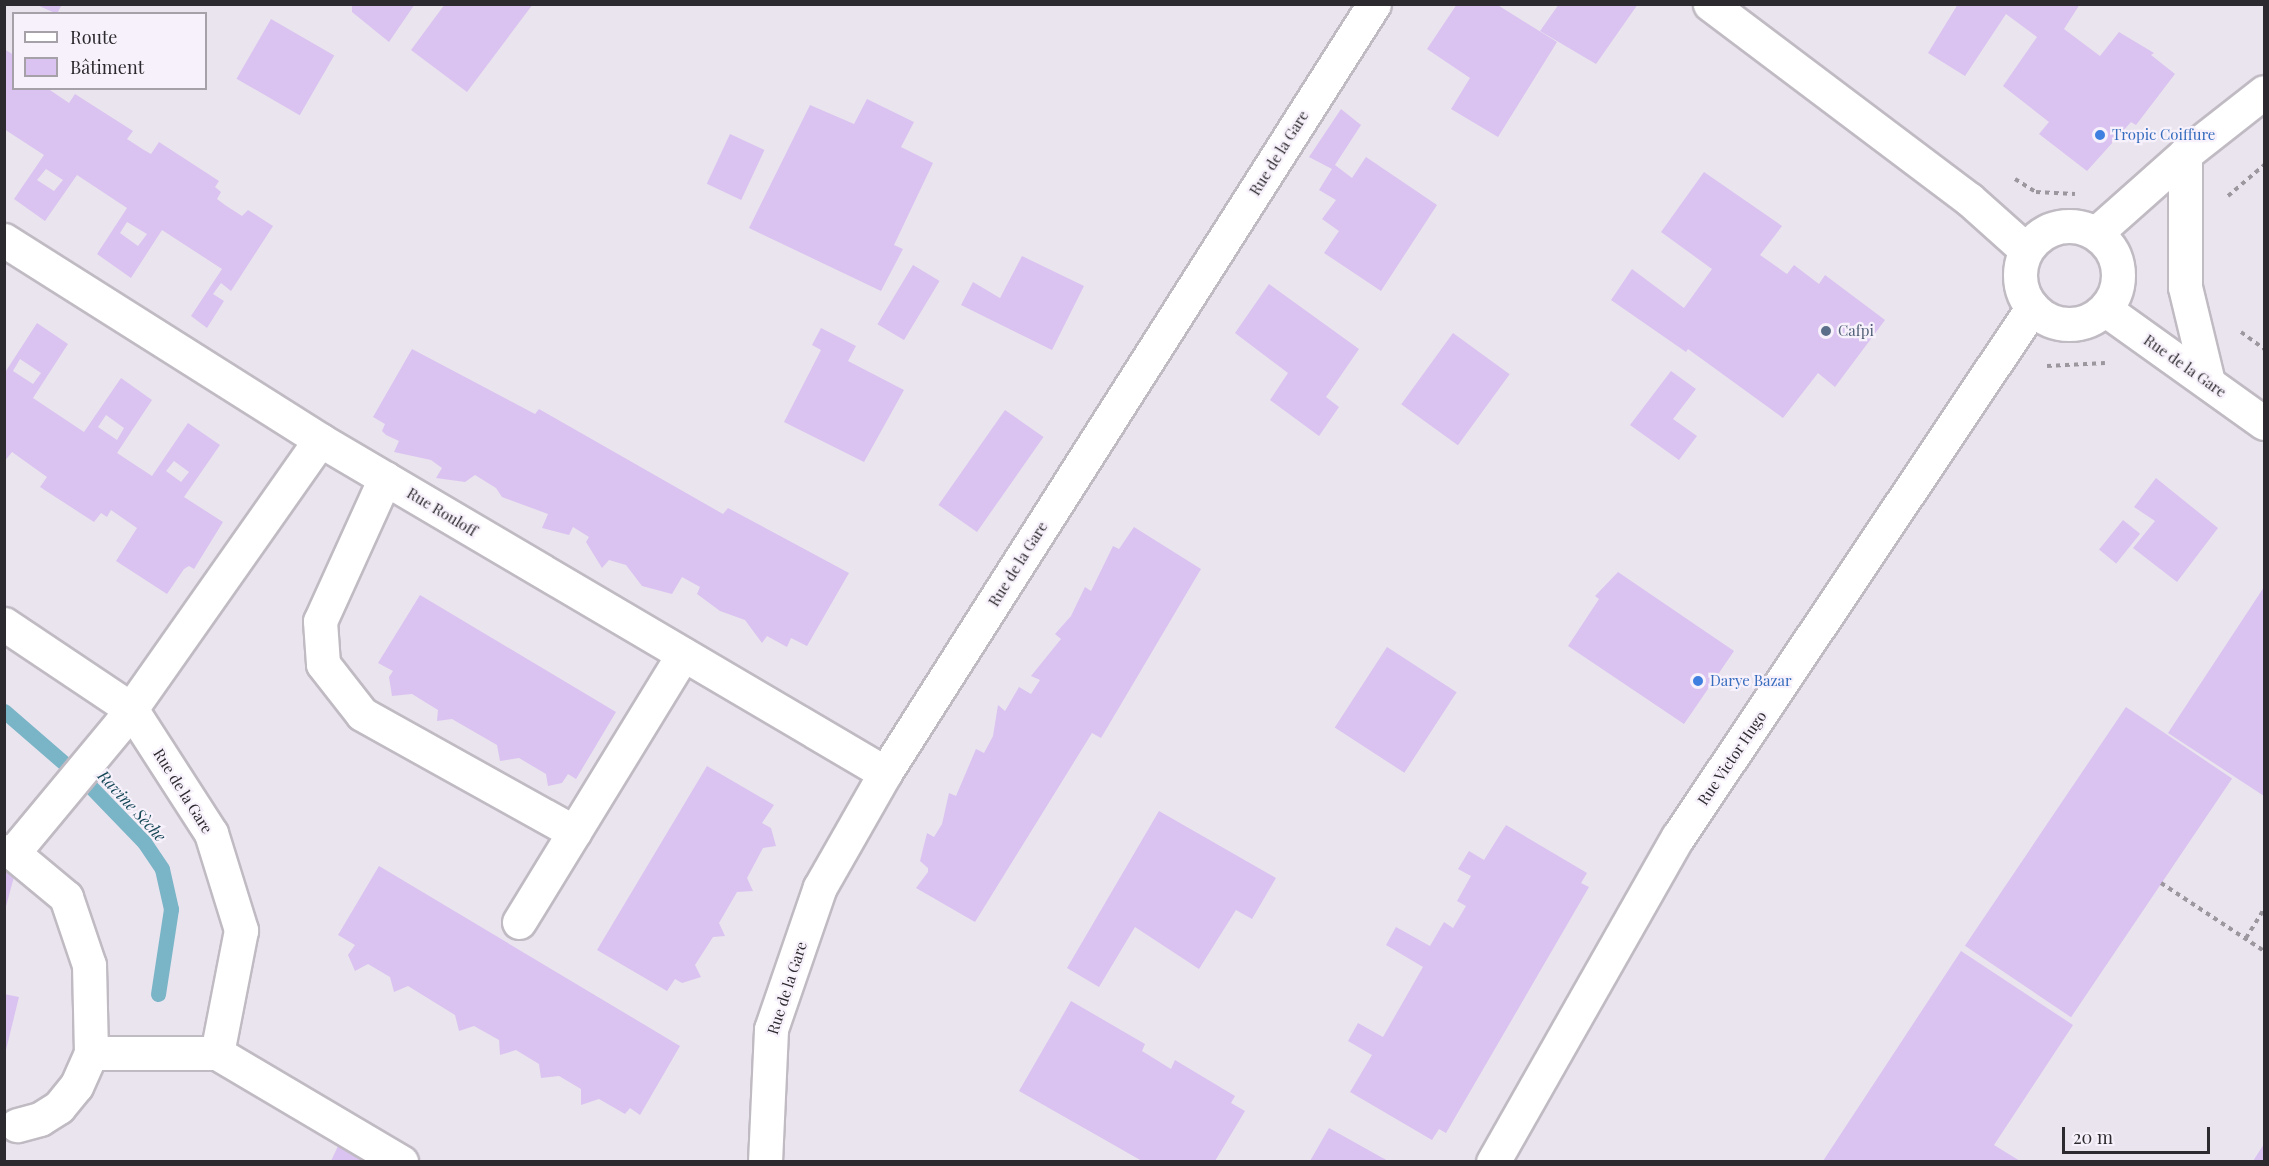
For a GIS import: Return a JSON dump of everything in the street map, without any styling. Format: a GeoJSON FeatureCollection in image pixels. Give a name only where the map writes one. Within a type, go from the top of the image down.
{"type":"FeatureCollection","features":[{"type":"Feature","properties":{"kind":"street","name":"Rue de la Gare"},"geometry":{"type":"LineString","coordinates":[[757,1159],[771,1029],[820,887],[885,773],[1374,4]]}},
{"type":"Feature","properties":{"kind":"street"},"geometry":{"type":"LineString","coordinates":[[1710,4],[1969,199],[2026,250]]}},
{"type":"Feature","properties":{"kind":"street"},"geometry":{"type":"LineString","coordinates":[[2096,233],[2185,154],[2265,92]]}},
{"type":"Feature","properties":{"kind":"street"},"geometry":{"type":"LineString","coordinates":[[2185,154],[2185,287],[2208,382]]}},
{"type":"Feature","properties":{"kind":"street"},"geometry":{"type":"LineString","coordinates":[[2066,225],[2096,233],[2107,242],[2119,268],[2119,283],[2106,309],[2076,324],[2045,319],[2032,308],[2019,279],[2026,250],[2036,237],[2066,225]]}},
{"type":"Feature","properties":{"kind":"street","name":"Rue Rouloff"},"geometry":{"type":"LineString","coordinates":[[4,240],[320,440],[885,773]]}},
{"type":"Feature","properties":{"kind":"street","name":"Rue Victor Hugo"},"geometry":{"type":"LineString","coordinates":[[1493,1161],[1678,837],[2032,308]]}},
{"type":"Feature","properties":{"kind":"street","name":"Rue de la Gare"},"geometry":{"type":"LineString","coordinates":[[2106,309],[2265,423]]}},
{"type":"Feature","properties":{"kind":"street"},"geometry":{"type":"LineString","coordinates":[[17,1125],[40,1119],[59,1107],[76,1086],[91,1053],[89,964],[66,897],[9,852],[126,716],[320,440]]}},
{"type":"Feature","properties":{"kind":"street"},"geometry":{"type":"LineString","coordinates":[[385,478],[320,621],[323,664],[362,714],[574,832]]}},
{"type":"Feature","properties":{"kind":"street","name":"Rue de la Gare"},"geometry":{"type":"LineString","coordinates":[[4,624],[126,716],[211,832],[241,930],[217,1053]]}},
{"type":"Feature","properties":{"kind":"street"},"geometry":{"type":"LineString","coordinates":[[519,922],[683,654]]}},
{"type":"Feature","properties":{"kind":"street"},"geometry":{"type":"LineString","coordinates":[[91,1053],[217,1053],[401,1161]]}},
{"type":"Feature","properties":{"kind":"path"},"geometry":{"type":"LineString","coordinates":[[2161,883],[2265,951]]}},
{"type":"Feature","properties":{"kind":"path"},"geometry":{"type":"LineString","coordinates":[[2246,938],[2265,909]]}},
{"type":"Feature","properties":{"kind":"building"},"geometry":{"type":"Polygon","coordinates":[[[35,4],[62,4],[58,12],[35,4]]]}},
{"type":"Feature","properties":{"kind":"building"},"geometry":{"type":"Polygon","coordinates":[[[352,4],[415,4],[389,42],[352,12],[352,4]]]}},
{"type":"Feature","properties":{"kind":"building"},"geometry":{"type":"Polygon","coordinates":[[[445,4],[533,4],[467,92],[411,50],[445,4]]]}},
{"type":"Feature","properties":{"kind":"building"},"geometry":{"type":"Polygon","coordinates":[[[1457,4],[1496,4],[1557,42],[1498,137],[1451,109],[1470,78],[1427,49],[1457,4]]]}},
{"type":"Feature","properties":{"kind":"building"},"geometry":{"type":"Polygon","coordinates":[[[1559,4],[1638,4],[1596,64],[1540,31],[1559,4]]]}},
{"type":"Feature","properties":{"kind":"building"},"geometry":{"type":"Polygon","coordinates":[[[1958,4],[2080,4],[2064,29],[2100,56],[2119,32],[2154,53],[2151,55],[2175,74],[2136,125],[2131,122],[2087,171],[2039,134],[2049,122],[2003,86],[2037,37],[2006,14],[1965,76],[1928,53],[1958,4]]]}},
{"type":"Feature","properties":{"kind":"building"},"geometry":{"type":"Polygon","coordinates":[[[271,19],[334,56],[300,115],[236,79],[271,19]]]}},
{"type":"Feature","properties":{"kind":"building"},"geometry":{"type":"Polygon","coordinates":[[[4,49],[12,54],[12,90],[50,90],[69,103],[75,94],[133,131],[127,139],[144,150],[151,154],[159,142],[219,181],[215,187],[221,192],[217,199],[225,205],[242,216],[248,210],[273,226],[231,291],[221,283],[213,294],[224,301],[207,328],[191,316],[222,269],[162,230],[131,278],[97,254],[127,208],[77,175],[45,221],[14,199],[44,155],[4,129],[4,49]],[[46,169],[37,180],[54,191],[63,180],[46,169]],[[127,222],[120,233],[138,246],[147,234],[127,222]]]}},
{"type":"Feature","properties":{"kind":"building"},"geometry":{"type":"Polygon","coordinates":[[[867,99],[914,122],[901,147],[933,163],[894,245],[903,249],[881,291],[749,228],[810,105],[854,124],[867,99]]]}},
{"type":"Feature","properties":{"kind":"building"},"geometry":{"type":"Polygon","coordinates":[[[1341,109],[1361,125],[1335,165],[1352,178],[1366,157],[1437,205],[1381,291],[1324,253],[1339,231],[1322,219],[1336,200],[1319,190],[1332,169],[1309,157],[1341,109]]]}},
{"type":"Feature","properties":{"kind":"building"},"geometry":{"type":"Polygon","coordinates":[[[730,134],[764,150],[741,200],[707,184],[730,134]]]}},
{"type":"Feature","properties":{"kind":"building"},"geometry":{"type":"Polygon","coordinates":[[[1704,172],[1782,226],[1760,255],[1787,274],[1794,265],[1819,284],[1825,275],[1885,320],[1835,387],[1818,373],[1783,418],[1688,349],[1686,352],[1611,300],[1632,269],[1684,308],[1712,269],[1661,232],[1704,172]]]}},
{"type":"Feature","properties":{"kind":"building"},"geometry":{"type":"Polygon","coordinates":[[[1022,256],[1084,286],[1052,350],[961,305],[973,282],[1000,298],[1022,256]]]}},
{"type":"Feature","properties":{"kind":"building"},"geometry":{"type":"Polygon","coordinates":[[[913,265],[940,281],[904,340],[877,324],[913,265]]]}},
{"type":"Feature","properties":{"kind":"building"},"geometry":{"type":"Polygon","coordinates":[[[1269,284],[1359,349],[1326,397],[1339,407],[1319,436],[1270,400],[1288,373],[1235,333],[1269,284]]]}},
{"type":"Feature","properties":{"kind":"building"},"geometry":{"type":"Polygon","coordinates":[[[37,323],[68,344],[33,398],[84,432],[121,378],[152,400],[117,453],[152,476],[188,423],[220,445],[184,497],[223,522],[194,569],[189,566],[184,569],[167,594],[116,561],[137,528],[111,510],[107,517],[101,513],[94,522],[40,487],[47,477],[12,452],[4,462],[4,374],[37,323]],[[20,359],[13,371],[33,384],[41,373],[20,359]],[[106,415],[98,427],[117,440],[124,428],[106,415]],[[174,461],[166,471],[181,482],[189,472],[174,461]]]}},
{"type":"Feature","properties":{"kind":"building"},"geometry":{"type":"Polygon","coordinates":[[[821,328],[856,346],[848,361],[904,390],[864,462],[784,422],[821,350],[812,345],[821,328]]]}},
{"type":"Feature","properties":{"kind":"building"},"geometry":{"type":"Polygon","coordinates":[[[1453,333],[1510,374],[1458,445],[1401,404],[1453,333]]]}},
{"type":"Feature","properties":{"kind":"building"},"geometry":{"type":"Polygon","coordinates":[[[412,349],[535,414],[539,409],[723,514],[728,508],[849,573],[807,646],[791,638],[787,647],[767,636],[762,643],[745,620],[720,611],[697,594],[700,587],[682,577],[672,594],[642,586],[626,565],[609,560],[602,568],[586,542],[589,537],[573,527],[569,535],[542,528],[548,514],[502,497],[496,488],[475,475],[465,482],[436,478],[442,468],[431,460],[394,452],[399,441],[386,435],[382,431],[385,424],[373,417],[412,349]]]}},
{"type":"Feature","properties":{"kind":"building"},"geometry":{"type":"Polygon","coordinates":[[[1671,371],[1696,389],[1673,419],[1697,436],[1679,460],[1630,425],[1671,371]]]}},
{"type":"Feature","properties":{"kind":"building"},"geometry":{"type":"Polygon","coordinates":[[[1005,410],[1044,437],[977,532],[938,505],[1005,410]]]}},
{"type":"Feature","properties":{"kind":"building"},"geometry":{"type":"Polygon","coordinates":[[[2156,478],[2218,528],[2177,582],[2133,548],[2155,521],[2134,507],[2156,478]]]}},
{"type":"Feature","properties":{"kind":"building"},"geometry":{"type":"Polygon","coordinates":[[[2123,520],[2140,534],[2116,563],[2099,550],[2123,520]]]}},
{"type":"Feature","properties":{"kind":"building"},"geometry":{"type":"Polygon","coordinates":[[[1134,527],[1201,569],[1101,738],[1092,733],[975,922],[916,888],[928,872],[928,868],[920,861],[927,833],[934,837],[942,824],[949,793],[956,796],[976,749],[984,753],[993,736],[998,705],[1005,711],[1019,687],[1031,694],[1040,680],[1031,676],[1061,639],[1055,634],[1071,616],[1085,587],[1091,591],[1113,546],[1119,549],[1134,527]]]}},
{"type":"Feature","properties":{"kind":"building"},"geometry":{"type":"Polygon","coordinates":[[[1618,572],[1734,651],[1684,724],[1568,646],[1599,599],[1595,596],[1618,572]]]}},
{"type":"Feature","properties":{"kind":"building"},"geometry":{"type":"Polygon","coordinates":[[[2264,587],[2264,796],[2168,733],[2264,587]]]}},
{"type":"Feature","properties":{"kind":"building"},"geometry":{"type":"Polygon","coordinates":[[[420,595],[616,712],[576,779],[568,774],[562,783],[548,786],[546,774],[519,758],[500,761],[497,745],[452,719],[437,721],[438,710],[412,694],[392,696],[389,677],[393,671],[378,663],[420,595]]]}},
{"type":"Feature","properties":{"kind":"building"},"geometry":{"type":"Polygon","coordinates":[[[1387,647],[1457,692],[1404,773],[1335,728],[1387,647]]]}},
{"type":"Feature","properties":{"kind":"building"},"geometry":{"type":"Polygon","coordinates":[[[2126,707],[2232,779],[2071,1017],[1965,946],[2126,707]]]}},
{"type":"Feature","properties":{"kind":"building"},"geometry":{"type":"Polygon","coordinates":[[[707,766],[774,805],[762,823],[771,828],[776,846],[763,848],[747,878],[753,891],[737,892],[719,923],[725,936],[713,937],[695,965],[701,977],[682,983],[675,979],[667,991],[597,950],[707,766]]]}},
{"type":"Feature","properties":{"kind":"building"},"geometry":{"type":"Polygon","coordinates":[[[1159,811],[1276,878],[1252,919],[1236,910],[1199,969],[1135,927],[1099,987],[1067,968],[1159,811]]]}},
{"type":"Feature","properties":{"kind":"building"},"geometry":{"type":"Polygon","coordinates":[[[1506,825],[1587,873],[1581,883],[1589,887],[1446,1133],[1439,1129],[1432,1140],[1350,1092],[1372,1055],[1348,1041],[1358,1023],[1383,1037],[1423,967],[1386,945],[1396,927],[1430,946],[1444,922],[1453,928],[1466,906],[1457,901],[1471,876],[1458,869],[1469,851],[1484,860],[1506,825]]]}},
{"type":"Feature","properties":{"kind":"building"},"geometry":{"type":"Polygon","coordinates":[[[379,866],[680,1046],[640,1115],[630,1108],[625,1114],[599,1099],[581,1105],[581,1089],[559,1076],[541,1078],[539,1064],[516,1050],[500,1055],[499,1040],[474,1026],[459,1031],[455,1015],[408,986],[394,992],[390,977],[368,964],[355,971],[348,955],[355,945],[338,935],[379,866]]]}},
{"type":"Feature","properties":{"kind":"building"},"geometry":{"type":"Polygon","coordinates":[[[4,870],[15,873],[5,910],[4,910],[4,870]]]}},
{"type":"Feature","properties":{"kind":"building"},"geometry":{"type":"Polygon","coordinates":[[[1961,951],[2073,1025],[1994,1145],[2020,1161],[1823,1161],[1961,951]]]}},
{"type":"Feature","properties":{"kind":"building"},"geometry":{"type":"Polygon","coordinates":[[[4,994],[19,997],[5,1054],[4,1054],[4,994]]]}},
{"type":"Feature","properties":{"kind":"building"},"geometry":{"type":"Polygon","coordinates":[[[1071,1001],[1145,1044],[1142,1051],[1171,1069],[1175,1060],[1235,1096],[1231,1103],[1245,1111],[1215,1161],[1142,1161],[1019,1091],[1071,1001]]]}},
{"type":"Feature","properties":{"kind":"building"},"geometry":{"type":"Polygon","coordinates":[[[1329,1128],[1388,1161],[1310,1161],[1329,1128]]]}},
{"type":"Feature","properties":{"kind":"building"},"geometry":{"type":"Polygon","coordinates":[[[339,1144],[376,1161],[331,1161],[339,1144]]]}},
{"type":"Feature","properties":{"kind":"building"},"geometry":{"type":"Polygon","coordinates":[[[2264,1144],[2264,1161],[2253,1161],[2264,1144]]]}},
{"type":"Feature","properties":{"kind":"waterway","name":"Ravine Sèche"},"geometry":{"type":"LineString","coordinates":[[4,711],[87,783],[144,842],[162,869],[171,909],[158,994]]}},
{"type":"Feature","properties":{"kind":"place","name":"Tropic Coiffure"},"geometry":{"type":"Point","coordinates":[2100,135]}},
{"type":"Feature","properties":{"kind":"place","name":"Cafpi"},"geometry":{"type":"Point","coordinates":[1826,331]}},
{"type":"Feature","properties":{"kind":"place","name":"Darye Bazar"},"geometry":{"type":"Point","coordinates":[1698,681]}}]}
